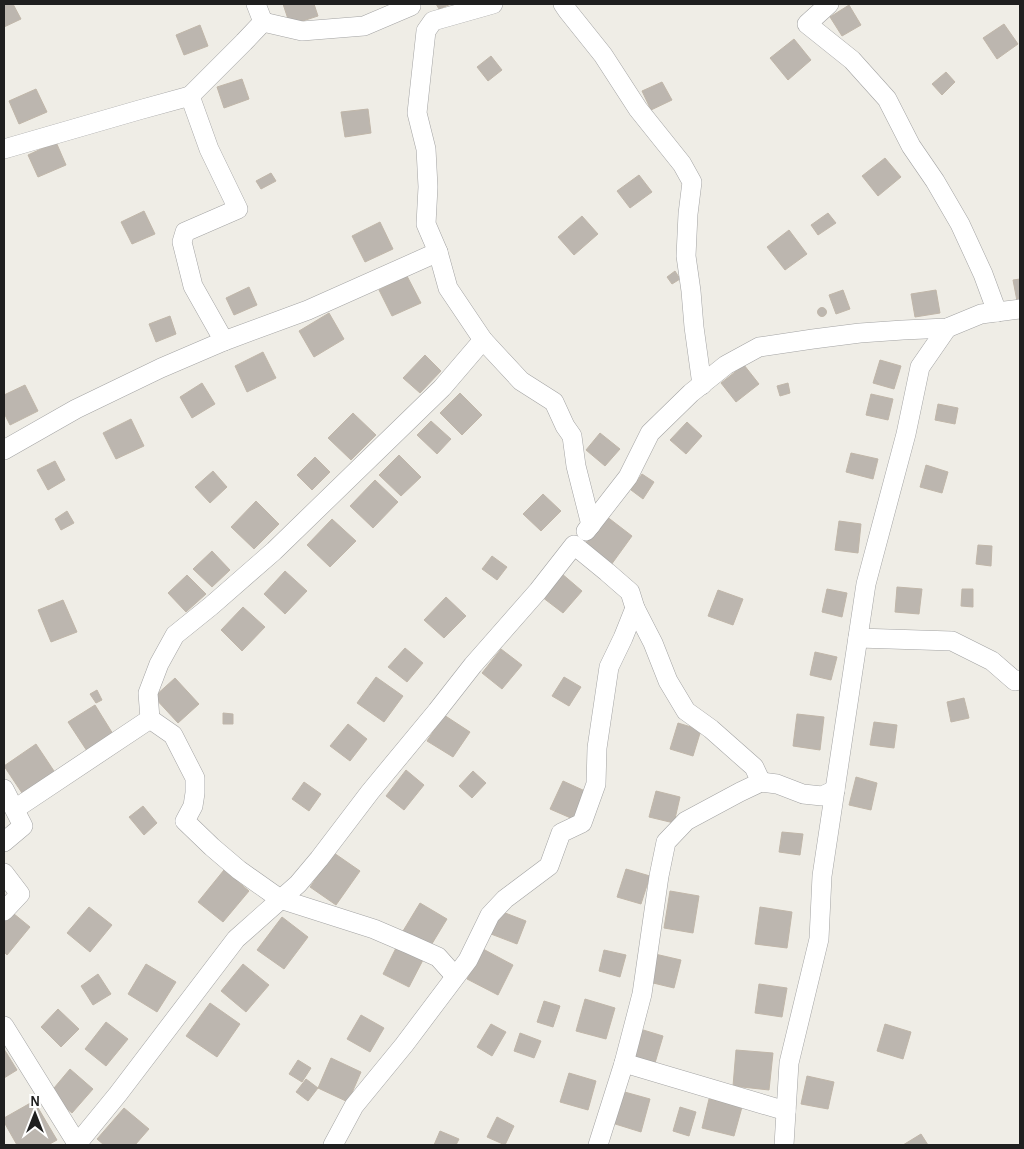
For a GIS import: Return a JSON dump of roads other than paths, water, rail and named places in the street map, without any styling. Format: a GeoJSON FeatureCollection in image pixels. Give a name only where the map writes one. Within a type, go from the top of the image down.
{"type":"FeatureCollection","features":[{"type":"Feature","properties":{"kind":"street"},"geometry":{"type":"LineString","coordinates":[[256,4],[262,22]]}},
{"type":"Feature","properties":{"kind":"street"},"geometry":{"type":"LineString","coordinates":[[493,4],[433,21],[426,32],[417,114],[426,149],[428,187],[426,224],[438,252],[448,288],[483,340],[521,381],[554,402],[564,426],[572,436],[576,466],[590,525]]}},
{"type":"Feature","properties":{"kind":"street"},"geometry":{"type":"LineString","coordinates":[[563,4],[603,55],[638,109],[682,164],[692,182],[686,256],[702,385]]}},
{"type":"Feature","properties":{"kind":"street"},"geometry":{"type":"LineString","coordinates":[[827,4],[807,24],[852,60],[886,99],[912,146],[960,224],[983,274],[997,312]]}},
{"type":"Feature","properties":{"kind":"street"},"geometry":{"type":"LineString","coordinates":[[262,22],[302,32],[364,26],[411,5],[426,32]]}},
{"type":"Feature","properties":{"kind":"street"},"geometry":{"type":"LineString","coordinates":[[4,149],[190,96],[262,22]]}},
{"type":"Feature","properties":{"kind":"street"},"geometry":{"type":"LineString","coordinates":[[190,96],[209,149],[238,209],[185,232],[182,242],[194,286],[224,341]]}},
{"type":"Feature","properties":{"kind":"street"},"geometry":{"type":"LineString","coordinates":[[4,450],[76,409],[161,368],[224,341],[308,310],[438,252]]}},
{"type":"Feature","properties":{"kind":"street"},"geometry":{"type":"LineString","coordinates":[[4,1026],[78,1145],[236,939],[298,884],[319,859],[370,792],[437,712],[473,665],[538,591],[628,477],[650,433],[691,393],[726,365],[758,347],[812,338],[860,333],[947,328],[981,314],[1020,309]]}},
{"type":"Feature","properties":{"kind":"street"},"geometry":{"type":"LineString","coordinates":[[784,1145],[789,1064],[819,939],[822,876],[866,584],[906,434],[920,367],[947,328]]}},
{"type":"Feature","properties":{"kind":"street"},"geometry":{"type":"LineString","coordinates":[[150,719],[148,693],[159,664],[175,635],[274,551],[442,388],[483,340]]}},
{"type":"Feature","properties":{"kind":"street"},"geometry":{"type":"LineString","coordinates":[[574,545],[630,592],[635,608],[653,643],[668,681],[686,711],[711,729],[754,767],[761,782]]}},
{"type":"Feature","properties":{"kind":"street"},"geometry":{"type":"LineString","coordinates":[[333,1145],[354,1106],[468,960],[490,915],[505,899],[549,866],[561,834],[582,823],[596,784],[597,748],[609,667],[624,638],[635,608]]}},
{"type":"Feature","properties":{"kind":"street"},"geometry":{"type":"LineString","coordinates":[[858,638],[952,640],[992,661],[1015,681],[1020,680]]}},
{"type":"Feature","properties":{"kind":"street"},"geometry":{"type":"LineString","coordinates":[[15,809],[150,719]]}},
{"type":"Feature","properties":{"kind":"street"},"geometry":{"type":"LineString","coordinates":[[150,719],[174,735],[194,778],[193,806],[185,821],[239,870],[280,899],[374,929],[438,957],[456,976]]}},
{"type":"Feature","properties":{"kind":"street"},"geometry":{"type":"LineString","coordinates":[[598,1145],[624,1064],[642,994],[659,876],[666,842],[686,821],[761,782],[777,784],[803,794],[822,796],[835,790]]}},
{"type":"Feature","properties":{"kind":"street"},"geometry":{"type":"LineString","coordinates":[[4,789],[23,826],[4,842]]}},
{"type":"Feature","properties":{"kind":"street"},"geometry":{"type":"LineString","coordinates":[[4,873],[20,894],[4,911]]}},
{"type":"Feature","properties":{"kind":"street"},"geometry":{"type":"LineString","coordinates":[[624,1064],[786,1111]]}}]}
